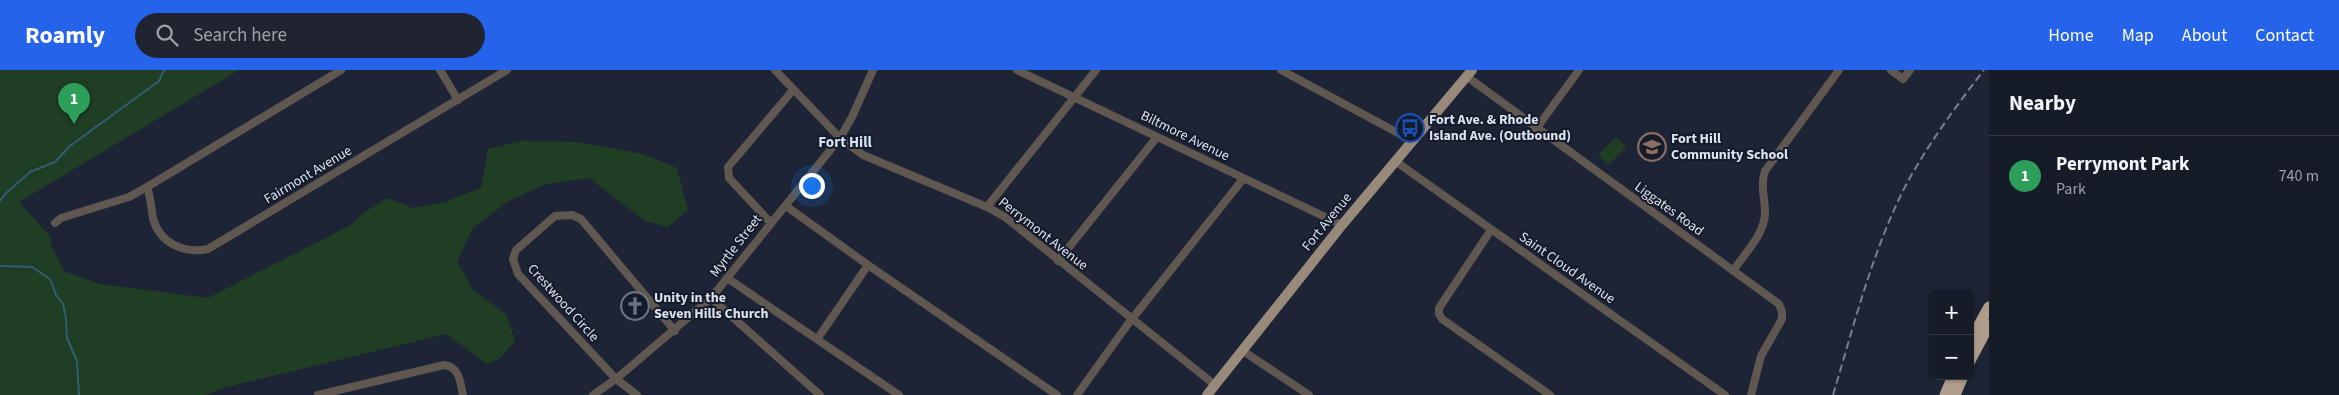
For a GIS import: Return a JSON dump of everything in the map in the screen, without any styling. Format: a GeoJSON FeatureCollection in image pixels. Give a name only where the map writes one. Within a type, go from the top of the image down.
{"type":"FeatureCollection","features":[{"type":"Feature","properties":{"kind":"highway"},"geometry":{"type":"LineString","coordinates":[[1973,335],[1989,307]]}},
{"type":"Feature","properties":{"kind":"highway"},"geometry":{"type":"LineString","coordinates":[[1974,353],[1989,325]]}},
{"type":"Feature","properties":{"kind":"highway"},"geometry":{"type":"LineString","coordinates":[[1945,395],[1951,380]]}},
{"type":"Feature","properties":{"kind":"highway"},"geometry":{"type":"LineString","coordinates":[[1955,395],[1961,380]]}},
{"type":"Feature","properties":{"kind":"main road","name":"Fort Avenue"},"geometry":{"type":"LineString","coordinates":[[1207,395],[1244,351],[1342,224],[1469,73]]}},
{"type":"Feature","properties":{"kind":"street"},"geometry":{"type":"LineString","coordinates":[[55,224],[61,218],[129,197],[147,188],[341,70]]}},
{"type":"Feature","properties":{"kind":"street"},"geometry":{"type":"LineString","coordinates":[[440,70],[458,100]]}},
{"type":"Feature","properties":{"kind":"street","name":"Fairmont Avenue"},"geometry":{"type":"LineString","coordinates":[[147,188],[152,201],[155,223],[166,239],[182,249],[195,251],[208,249],[507,70]]}},
{"type":"Feature","properties":{"kind":"street","name":"Perrymont Avenue"},"geometry":{"type":"LineString","coordinates":[[775,70],[840,138],[864,155],[987,207],[1005,218],[1215,385]]}},
{"type":"Feature","properties":{"kind":"street","name":"Myrtle Street"},"geometry":{"type":"LineString","coordinates":[[593,395],[616,379],[675,331],[711,298],[770,222],[786,206],[840,138],[852,117],[873,70]]}},
{"type":"Feature","properties":{"kind":"street","name":"Biltmore Avenue"},"geometry":{"type":"LineString","coordinates":[[1017,70],[1342,224]]}},
{"type":"Feature","properties":{"kind":"street"},"geometry":{"type":"LineString","coordinates":[[987,207],[1096,70]]}},
{"type":"Feature","properties":{"kind":"street"},"geometry":{"type":"LineString","coordinates":[[1282,70],[1411,140]]}},
{"type":"Feature","properties":{"kind":"street"},"geometry":{"type":"LineString","coordinates":[[1536,129],[1579,70]]}},
{"type":"Feature","properties":{"kind":"street"},"geometry":{"type":"LineString","coordinates":[[1733,270],[1762,228],[1765,215],[1761,183],[1766,171],[1839,70]]}},
{"type":"Feature","properties":{"kind":"street"},"geometry":{"type":"LineString","coordinates":[[1891,70],[1903,78],[1910,70]]}},
{"type":"Feature","properties":{"kind":"street","name":"Liggates Road"},"geometry":{"type":"LineString","coordinates":[[1469,73],[1536,129],[1779,304],[1782,312],[1780,322],[1761,356],[1751,395]]}},
{"type":"Feature","properties":{"kind":"street"},"geometry":{"type":"LineString","coordinates":[[770,222],[729,178],[728,167],[793,90]]}},
{"type":"Feature","properties":{"kind":"street"},"geometry":{"type":"LineString","coordinates":[[1058,261],[1157,137]]}},
{"type":"Feature","properties":{"kind":"street","name":"Saint Cloud Avenue"},"geometry":{"type":"LineString","coordinates":[[1395,161],[1725,395]]}},
{"type":"Feature","properties":{"kind":"street"},"geometry":{"type":"LineString","coordinates":[[1077,395],[1132,320],[1243,178]]}},
{"type":"Feature","properties":{"kind":"street"},"geometry":{"type":"LineString","coordinates":[[786,206],[1057,395]]}},
{"type":"Feature","properties":{"kind":"street","name":"Crestwood Circle"},"geometry":{"type":"LineString","coordinates":[[637,395],[616,379],[518,274],[514,268],[513,258],[516,250],[555,216],[572,215],[580,219],[675,331]]}},
{"type":"Feature","properties":{"kind":"street"},"geometry":{"type":"LineString","coordinates":[[1491,230],[1439,308],[1439,314],[1550,395]]}},
{"type":"Feature","properties":{"kind":"street"},"geometry":{"type":"LineString","coordinates":[[818,338],[868,265]]}},
{"type":"Feature","properties":{"kind":"street"},"geometry":{"type":"LineString","coordinates":[[727,278],[818,338],[899,395]]}},
{"type":"Feature","properties":{"kind":"street"},"geometry":{"type":"LineString","coordinates":[[711,298],[819,395]]}},
{"type":"Feature","properties":{"kind":"street"},"geometry":{"type":"LineString","coordinates":[[1244,351],[1309,395]]}},
{"type":"Feature","properties":{"kind":"street"},"geometry":{"type":"LineString","coordinates":[[318,395],[444,365],[452,367],[458,373],[463,395]]}},
{"type":"Feature","properties":{"kind":"green space"},"geometry":{"type":"Polygon","coordinates":[[[0,70],[239,70],[19,202],[50,236],[51,245],[64,271],[100,284],[208,298],[351,225],[365,212],[387,198],[413,208],[445,202],[481,188],[488,149],[520,141],[578,142],[643,154],[677,168],[688,210],[668,227],[645,221],[589,178],[546,184],[507,202],[472,229],[457,262],[473,290],[506,314],[515,341],[499,359],[487,364],[446,334],[227,387],[205,395],[0,395],[0,70]]]}},
{"type":"Feature","properties":{"kind":"green space"},"geometry":{"type":"Polygon","coordinates":[[[1616,137],[1626,147],[1609,165],[1598,155],[1616,137]]]}},
{"type":"Feature","properties":{"kind":"waterway"},"geometry":{"type":"LineString","coordinates":[[0,201],[5,194],[30,172],[55,162],[70,146],[159,81],[164,70]]}},
{"type":"Feature","properties":{"kind":"waterway"},"geometry":{"type":"LineString","coordinates":[[0,266],[32,267],[50,279],[56,295],[63,304],[67,338],[77,361],[79,395]]}},
{"type":"Feature","properties":{"kind":"railway"},"geometry":{"type":"LineString","coordinates":[[1833,395],[1865,287],[1895,208],[1915,168],[1953,111],[1984,70]]}},
{"type":"Feature","properties":{"kind":"place","name":"Perrymont Park"},"geometry":{"type":"Point","coordinates":[74,124]}},
{"type":"Feature","properties":{"kind":"place","name":"Fort Ave. & Rhode Island Ave. (Outbound)"},"geometry":{"type":"Point","coordinates":[1410,128]}},
{"type":"Feature","properties":{"kind":"place","name":"Fort Hill Community School"},"geometry":{"type":"Point","coordinates":[1652,147]}},
{"type":"Feature","properties":{"kind":"place","name":"Unity in the Seven Hills Church"},"geometry":{"type":"Point","coordinates":[635,306]}},
{"type":"Feature","properties":{"kind":"district","name":"Fort Hill"},"geometry":{"type":"Point","coordinates":[845,142]}}]}
